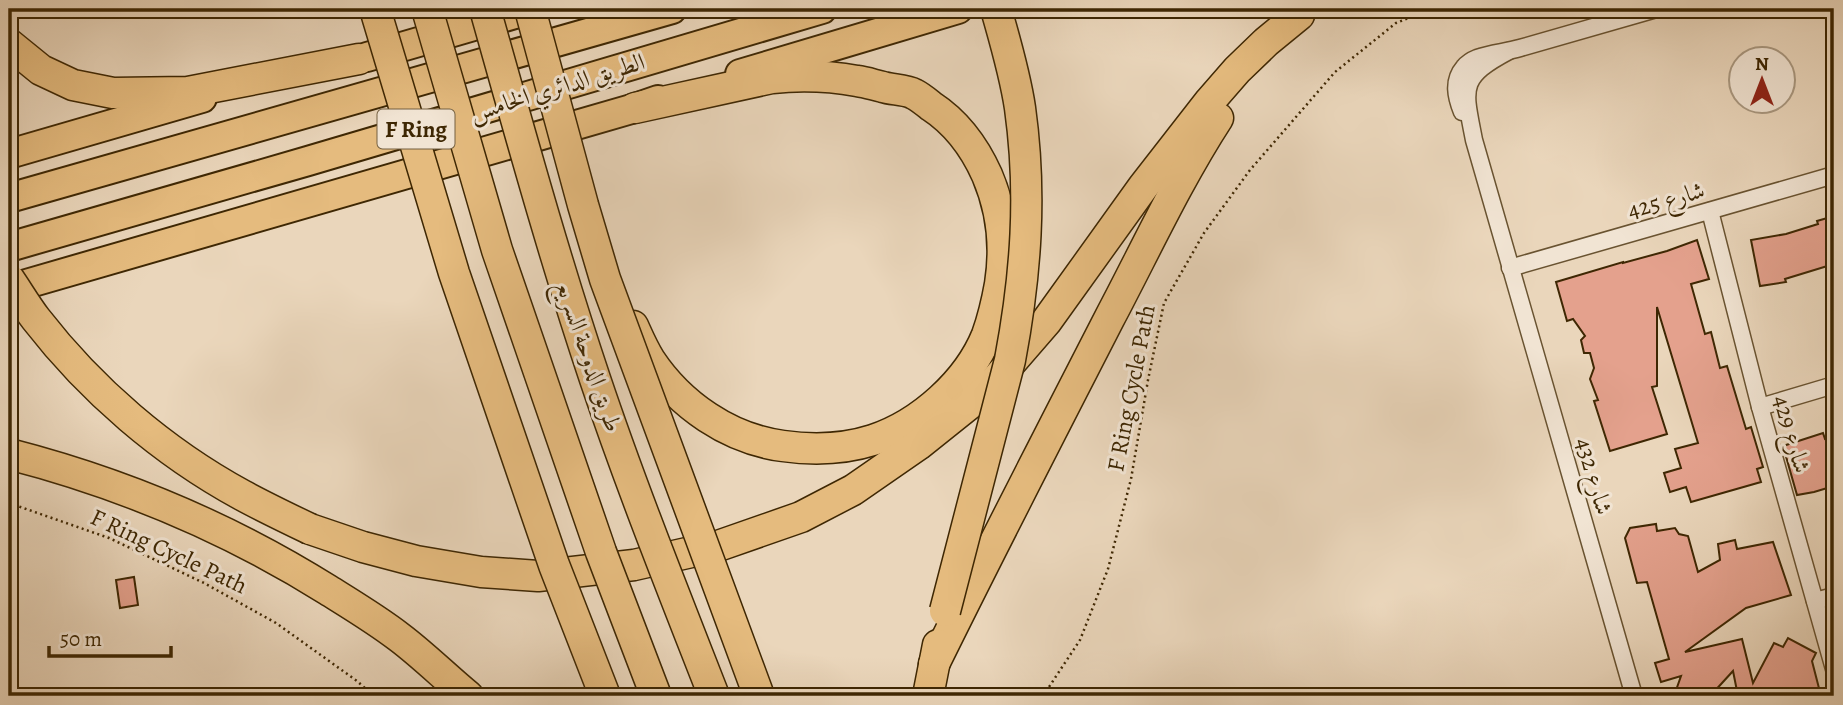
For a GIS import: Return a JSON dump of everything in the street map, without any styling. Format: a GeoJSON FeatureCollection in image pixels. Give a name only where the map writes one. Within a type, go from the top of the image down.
{"type":"FeatureCollection","features":[{"type":"Feature","properties":{"kind":"highway"},"geometry":{"type":"LineString","coordinates":[[376,9],[454,273],[554,565],[605,696]]}},
{"type":"Feature","properties":{"kind":"highway"},"geometry":{"type":"LineString","coordinates":[[427,9],[497,250],[601,552],[656,696]]}},
{"type":"Feature","properties":{"kind":"highway","name":"طريق الدوحة السريع"},"geometry":{"type":"LineString","coordinates":[[485,9],[548,234],[596,381],[714,696]]}},
{"type":"Feature","properties":{"kind":"highway"},"geometry":{"type":"LineString","coordinates":[[9,154],[183,102],[359,59],[531,9],[605,279],[759,696]]}},
{"type":"Feature","properties":{"kind":"highway","name":"الطريق الدائري الخامس"},"geometry":{"type":"LineString","coordinates":[[9,198],[672,9]]}},
{"type":"Feature","properties":{"kind":"highway","name":"الطريق الدائري الخامس"},"geometry":{"type":"LineString","coordinates":[[9,247],[822,9]]}},
{"type":"Feature","properties":{"kind":"highway"},"geometry":{"type":"LineString","coordinates":[[635,108],[680,91],[958,9]]}},
{"type":"Feature","properties":{"kind":"highway"},"geometry":{"type":"LineString","coordinates":[[928,696],[945,611],[1010,360],[1025,261],[1028,203],[1020,107],[996,9]]}},
{"type":"Feature","properties":{"kind":"highway"},"geometry":{"type":"LineString","coordinates":[[934,664],[1006,518],[1204,140],[1245,77],[1302,12]]}},
{"type":"Feature","properties":{"kind":"highway"},"geometry":{"type":"LineString","coordinates":[[9,279],[35,319],[84,375],[146,432],[242,495],[310,529],[416,561],[481,572],[538,576],[634,565],[718,546],[801,517],[853,490],[918,445],[988,389],[1045,322],[1143,187],[1210,101],[1246,60],[1302,12]]}},
{"type":"Feature","properties":{"kind":"highway"},"geometry":{"type":"LineString","coordinates":[[9,44],[41,70],[73,85],[114,93],[188,92],[359,59]]}},
{"type":"Feature","properties":{"kind":"highway"},"geometry":{"type":"LineString","coordinates":[[9,289],[635,108],[772,78],[794,76],[859,81],[912,93],[943,113],[959,128],[982,164],[996,200],[1003,249],[995,310],[986,338],[965,372],[937,403],[917,418],[874,439],[847,446],[795,448],[769,444],[728,429],[702,415],[667,382],[649,358],[583,205]]}},
{"type":"Feature","properties":{"kind":"highway"},"geometry":{"type":"LineString","coordinates":[[9,454],[131,492],[209,525],[280,560],[399,637],[468,696]]}},
{"type":"Feature","properties":{"kind":"street","name":"شارع 432"},"geometry":{"type":"LineString","coordinates":[[1634,696],[1474,141],[1456,95],[1456,85],[1458,75],[1464,67],[1481,56],[1509,51],[1656,9]]}},
{"type":"Feature","properties":{"kind":"street","name":"شارع 425"},"geometry":{"type":"LineString","coordinates":[[1510,268],[1834,175]]}},
{"type":"Feature","properties":{"kind":"street","name":"شارع 429"},"geometry":{"type":"LineString","coordinates":[[1710,211],[1760,407],[1834,669]]}},
{"type":"Feature","properties":{"kind":"street"},"geometry":{"type":"LineString","coordinates":[[1760,407],[1834,385]]}},
{"type":"Feature","properties":{"kind":"street"},"geometry":{"type":"LineString","coordinates":[[1815,601],[1834,596]]}},
{"type":"Feature","properties":{"kind":"path","name":"F Ring Cycle Path"},"geometry":{"type":"LineString","coordinates":[[1043,696],[1080,640],[1108,569],[1131,479],[1164,303],[1204,233],[1250,170],[1335,72],[1396,23],[1431,9]]}},
{"type":"Feature","properties":{"kind":"path","name":"F Ring Cycle Path"},"geometry":{"type":"LineString","coordinates":[[9,503],[109,538],[204,583],[276,623],[374,696]]}},
{"type":"Feature","properties":{"kind":"path"},"geometry":{"type":"LineString","coordinates":[[775,696],[793,689],[819,696]]}},
{"type":"Feature","properties":{"kind":"building"},"geometry":{"type":"Polygon","coordinates":[[[1834,216],[1834,264],[1785,279],[1786,282],[1760,286],[1751,240],[1786,234],[1834,216]]]}},
{"type":"Feature","properties":{"kind":"building"},"geometry":{"type":"Polygon","coordinates":[[[1697,240],[1709,279],[1691,284],[1705,334],[1711,332],[1720,368],[1727,366],[1746,429],[1751,427],[1763,467],[1757,469],[1761,482],[1691,502],[1686,487],[1670,492],[1664,473],[1681,468],[1675,449],[1698,443],[1657,307],[1657,386],[1652,387],[1667,434],[1610,451],[1594,401],[1598,400],[1590,379],[1594,368],[1590,353],[1584,353],[1581,340],[1585,336],[1573,319],[1567,321],[1556,282],[1697,240]]]}},
{"type":"Feature","properties":{"kind":"building"},"geometry":{"type":"Polygon","coordinates":[[[1823,433],[1825,439],[1834,436],[1834,486],[1797,495],[1783,446],[1823,433]]]}},
{"type":"Feature","properties":{"kind":"building"},"geometry":{"type":"Polygon","coordinates":[[[1656,524],[1657,531],[1675,528],[1679,534],[1688,536],[1698,572],[1720,560],[1718,544],[1735,540],[1737,549],[1773,542],[1791,595],[1746,608],[1685,652],[1742,639],[1753,683],[1774,643],[1783,647],[1788,638],[1816,653],[1812,661],[1821,696],[1738,696],[1733,671],[1712,694],[1674,696],[1681,676],[1661,682],[1655,663],[1669,659],[1647,582],[1637,583],[1625,538],[1630,528],[1656,524]]]}},
{"type":"Feature","properties":{"kind":"building"},"geometry":{"type":"Polygon","coordinates":[[[134,577],[138,605],[120,608],[116,580],[134,577]]]}}]}
